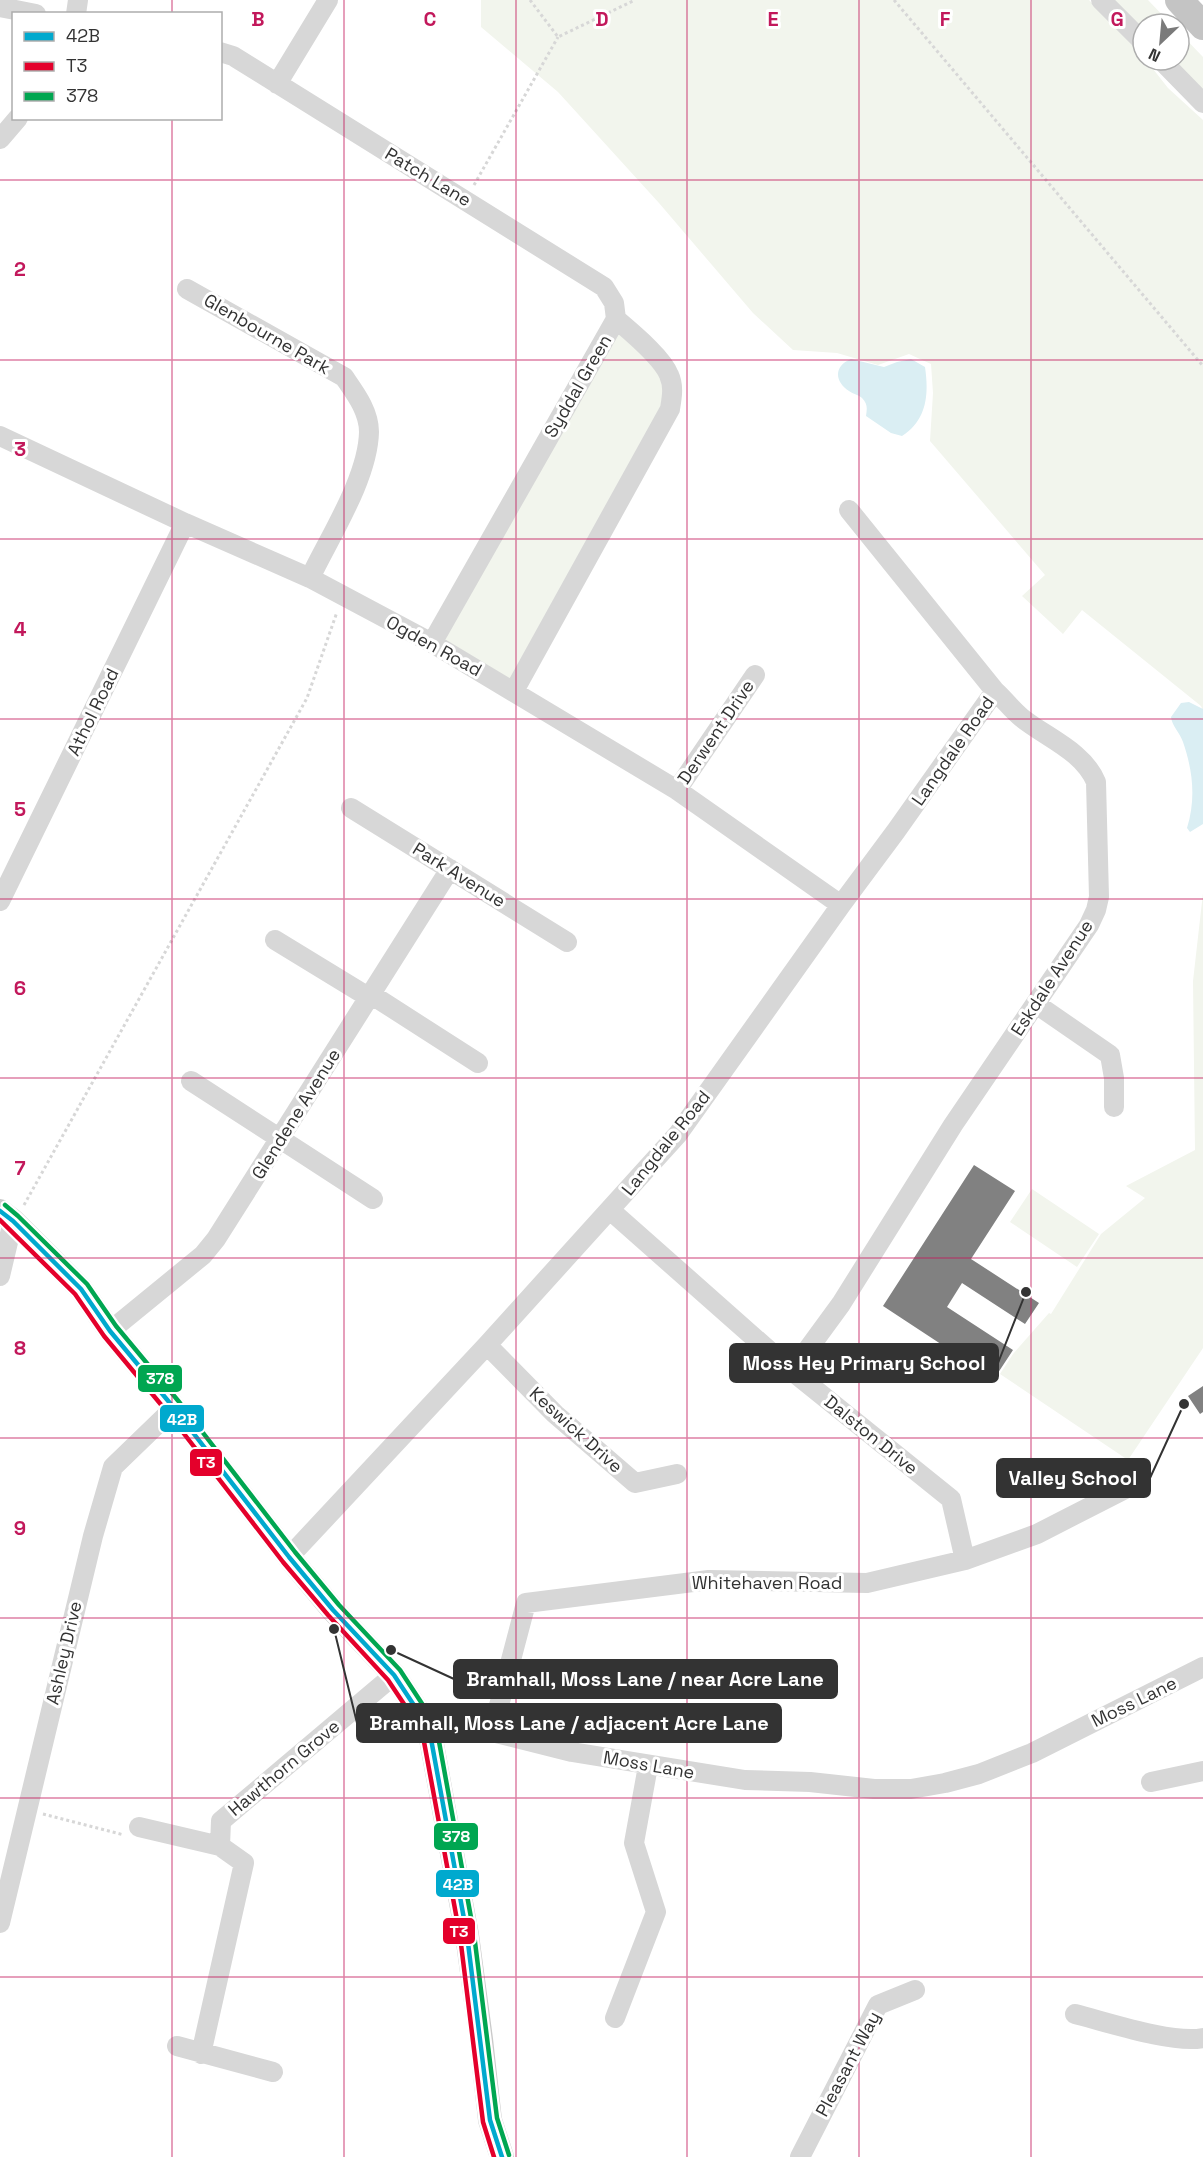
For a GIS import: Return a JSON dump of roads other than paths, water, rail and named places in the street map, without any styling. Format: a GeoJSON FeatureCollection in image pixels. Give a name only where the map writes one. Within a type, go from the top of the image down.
{"type":"FeatureCollection","features":[{"type":"Feature","properties":{"kind":"highway"},"geometry":{"type":"LineString","coordinates":[[1179,0],[1203,26]]}},
{"type":"Feature","properties":{"kind":"main road"},"geometry":{"type":"LineString","coordinates":[[9,1218],[81,1289],[110,1331],[174,1408],[289,1557],[333,1610],[394,1675],[429,1728],[467,1935],[490,2120],[502,2157]]}},
{"type":"Feature","properties":{"kind":"street"},"geometry":{"type":"LineString","coordinates":[[277,84],[328,0]]}},
{"type":"Feature","properties":{"kind":"street"},"geometry":{"type":"LineString","coordinates":[[1101,0],[1131,30]]}},
{"type":"Feature","properties":{"kind":"street"},"geometry":{"type":"LineString","coordinates":[[0,7],[26,12]]}},
{"type":"Feature","properties":{"kind":"street","name":"Patch Lane"},"geometry":{"type":"LineString","coordinates":[[222,53],[233,56],[604,287],[614,303],[616,319]]}},
{"type":"Feature","properties":{"kind":"street"},"geometry":{"type":"LineString","coordinates":[[1173,72],[1203,103]]}},
{"type":"Feature","properties":{"kind":"street"},"geometry":{"type":"LineString","coordinates":[[0,140],[16,120]]}},
{"type":"Feature","properties":{"kind":"street","name":"Glenbourne Park"},"geometry":{"type":"LineString","coordinates":[[187,289],[344,377],[361,402],[369,430],[365,460],[358,482],[310,578]]}},
{"type":"Feature","properties":{"kind":"street","name":"Syddal Green"},"geometry":{"type":"LineString","coordinates":[[432,643],[616,319],[643,342],[669,374],[673,392],[670,409],[514,691]]}},
{"type":"Feature","properties":{"kind":"street","name":"Ogden Road"},"geometry":{"type":"LineString","coordinates":[[0,436],[185,523],[310,578],[432,643],[677,790],[841,905]]}},
{"type":"Feature","properties":{"kind":"street","name":"Eskdale Avenue"},"geometry":{"type":"LineString","coordinates":[[792,1371],[841,1304],[953,1125],[1089,925],[1099,897],[1096,782],[1088,766],[1059,742],[1021,717],[995,691],[849,510]]}},
{"type":"Feature","properties":{"kind":"street","name":"Athol Road"},"geometry":{"type":"LineString","coordinates":[[0,901],[185,523]]}},
{"type":"Feature","properties":{"kind":"street","name":"Derwent Drive"},"geometry":{"type":"LineString","coordinates":[[677,790],[755,675]]}},
{"type":"Feature","properties":{"kind":"street","name":"Langdale Road"},"geometry":{"type":"LineString","coordinates":[[289,1557],[487,1345],[678,1134],[995,691]]}},
{"type":"Feature","properties":{"kind":"street","name":"Park Avenue"},"geometry":{"type":"LineString","coordinates":[[351,808],[567,942]]}},
{"type":"Feature","properties":{"kind":"street","name":"Glendene Avenue"},"geometry":{"type":"LineString","coordinates":[[110,1331],[203,1255],[234,1211],[450,869]]}},
{"type":"Feature","properties":{"kind":"street"},"geometry":{"type":"LineString","coordinates":[[275,940],[371,996],[478,1063]]}},
{"type":"Feature","properties":{"kind":"street"},"geometry":{"type":"LineString","coordinates":[[1036,1004],[1110,1055],[1114,1078],[1114,1107]]}},
{"type":"Feature","properties":{"kind":"street"},"geometry":{"type":"LineString","coordinates":[[191,1081],[373,1199]]}},
{"type":"Feature","properties":{"kind":"street","name":"Dalston Drive"},"geometry":{"type":"LineString","coordinates":[[610,1210],[792,1371],[951,1498],[965,1560]]}},
{"type":"Feature","properties":{"kind":"street"},"geometry":{"type":"LineString","coordinates":[[0,1276],[9,1218]]}},
{"type":"Feature","properties":{"kind":"street","name":"Keswick Drive"},"geometry":{"type":"LineString","coordinates":[[487,1345],[555,1414],[635,1483],[677,1474]]}},
{"type":"Feature","properties":{"kind":"street","name":"Ashley Drive"},"geometry":{"type":"LineString","coordinates":[[0,1923],[93,1536],[113,1467],[174,1408]]}},
{"type":"Feature","properties":{"kind":"street","name":"Whitehaven Road"},"geometry":{"type":"LineString","coordinates":[[492,1732],[526,1603],[709,1580],[867,1583],[965,1560],[1037,1534],[1125,1489]]}},
{"type":"Feature","properties":{"kind":"street","name":"Moss Lane"},"geometry":{"type":"LineString","coordinates":[[429,1728],[492,1732],[573,1752],[745,1780],[810,1782],[874,1789],[911,1789],[979,1774],[1032,1753],[1201,1673]]}},
{"type":"Feature","properties":{"kind":"street","name":"Hawthorn Grove"},"geometry":{"type":"LineString","coordinates":[[220,1846],[221,1821],[394,1675]]}},
{"type":"Feature","properties":{"kind":"street"},"geometry":{"type":"LineString","coordinates":[[615,2018],[656,1912],[634,1843],[648,1766]]}},
{"type":"Feature","properties":{"kind":"street"},"geometry":{"type":"LineString","coordinates":[[1151,1782],[1203,1771]]}},
{"type":"Feature","properties":{"kind":"street"},"geometry":{"type":"LineString","coordinates":[[139,1827],[220,1846],[244,1863],[201,2054]]}},
{"type":"Feature","properties":{"kind":"street","name":"Pleasant Way"},"geometry":{"type":"LineString","coordinates":[[800,2157],[878,2005],[915,1990]]}},
{"type":"Feature","properties":{"kind":"street"},"geometry":{"type":"LineString","coordinates":[[1075,2013],[1176,2039],[1203,2038]]}},
{"type":"Feature","properties":{"kind":"street"},"geometry":{"type":"LineString","coordinates":[[177,2046],[273,2072]]}},
{"type":"Feature","properties":{"kind":"place","name":"Moss Hey Primary School"},"geometry":{"type":"Point","coordinates":[1026,1292]}},
{"type":"Feature","properties":{"kind":"place","name":"Valley School"},"geometry":{"type":"Point","coordinates":[1184,1404]}},
{"type":"Feature","properties":{"kind":"place","name":"Bramhall, Moss Lane / adjacent Acre Lane"},"geometry":{"type":"Point","coordinates":[334,1629]}},
{"type":"Feature","properties":{"kind":"place","name":"Bramhall, Moss Lane / near Acre Lane"},"geometry":{"type":"Point","coordinates":[391,1650]}}]}
